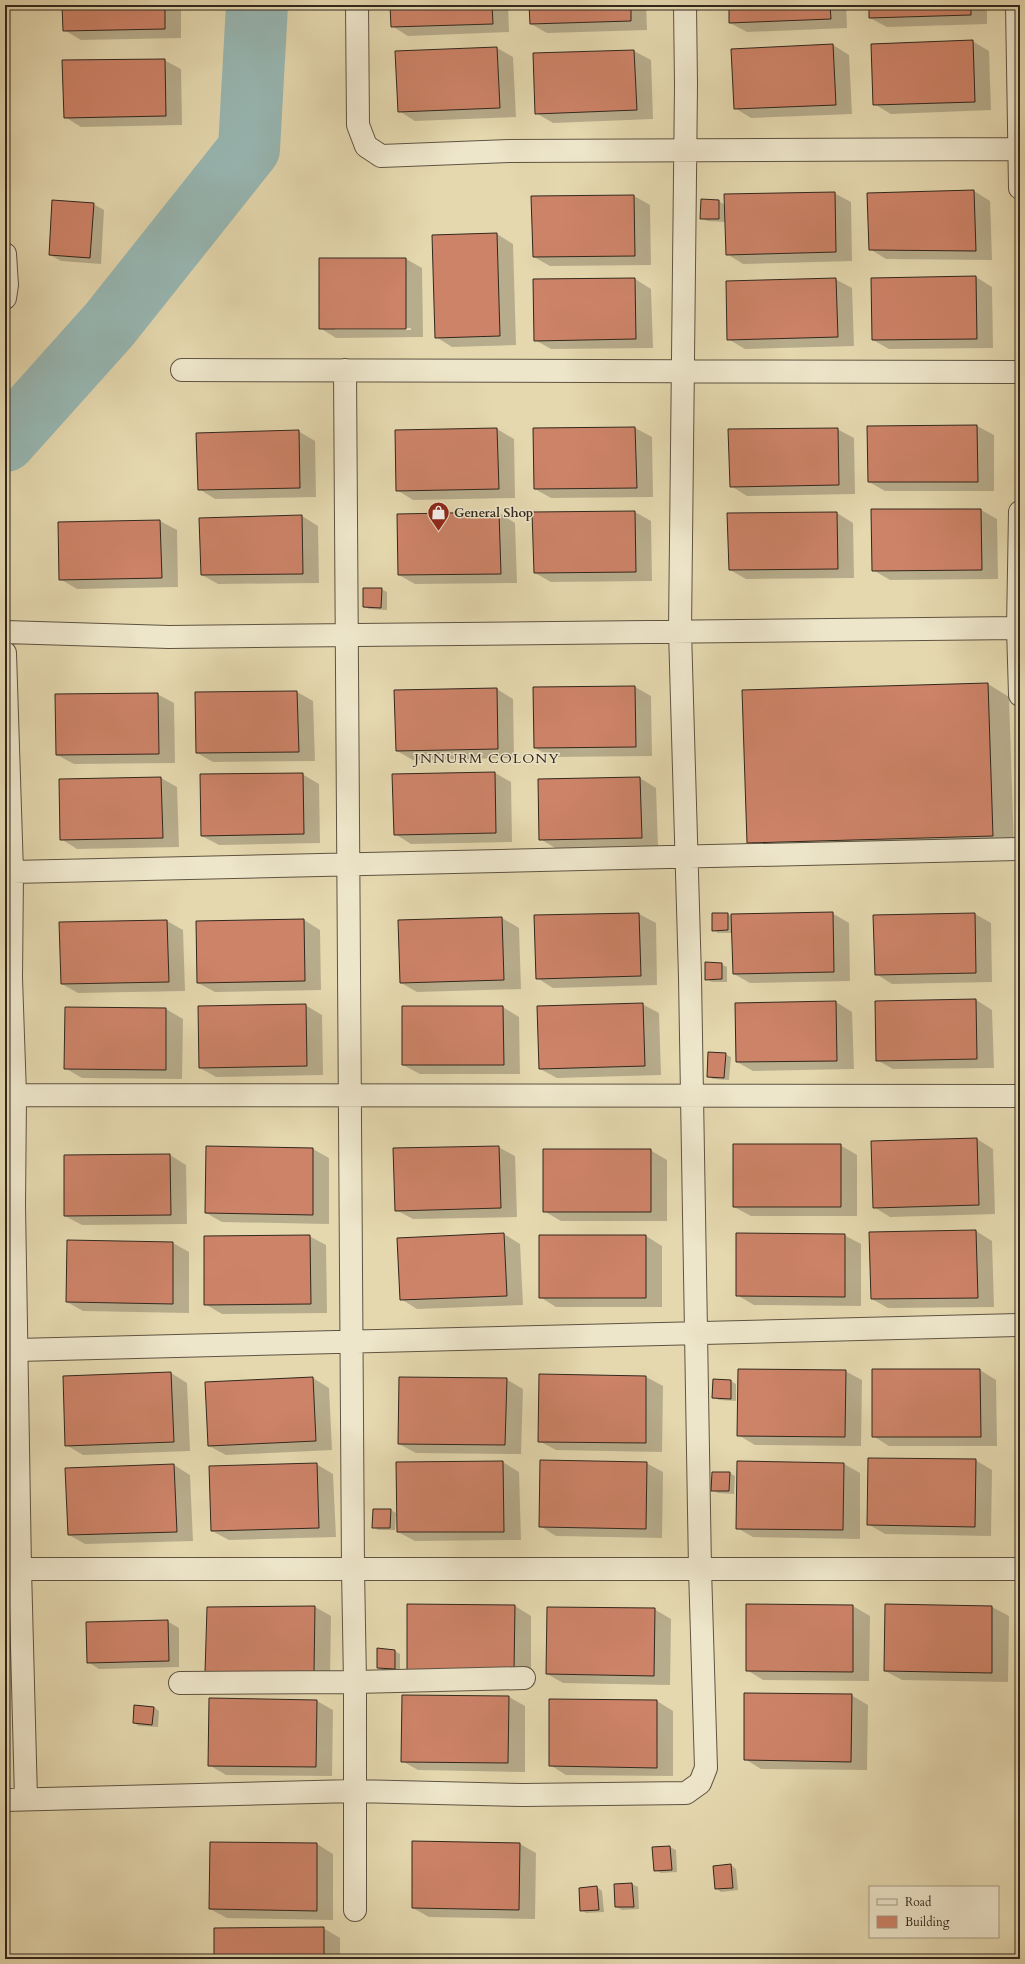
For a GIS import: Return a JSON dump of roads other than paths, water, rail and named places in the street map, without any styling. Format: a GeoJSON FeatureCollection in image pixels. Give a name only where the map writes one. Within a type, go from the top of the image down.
{"type":"FeatureCollection","features":[{"type":"Feature","properties":{"kind":"street"},"geometry":{"type":"LineString","coordinates":[[357,5],[358,125],[366,146],[382,156],[509,151],[1020,149]]}},
{"type":"Feature","properties":{"kind":"street"},"geometry":{"type":"LineString","coordinates":[[5,1800],[354,1791],[523,1795],[686,1793],[700,1783],[706,1768],[700,1569],[692,1096],[680,631],[685,5]]}},
{"type":"Feature","properties":{"kind":"street"},"geometry":{"type":"LineString","coordinates":[[1017,5],[1020,188]]}},
{"type":"Feature","properties":{"kind":"street"},"geometry":{"type":"LineString","coordinates":[[5,254],[7,285],[5,298]]}},
{"type":"Feature","properties":{"kind":"street"},"geometry":{"type":"LineString","coordinates":[[182,370],[1020,372]]}},
{"type":"Feature","properties":{"kind":"street"},"geometry":{"type":"LineString","coordinates":[[345,370],[351,1342],[355,1682],[355,1910]]}},
{"type":"Feature","properties":{"kind":"street"},"geometry":{"type":"LineString","coordinates":[[1020,512],[1020,695]]}},
{"type":"Feature","properties":{"kind":"street"},"geometry":{"type":"LineString","coordinates":[[5,632],[169,637],[1019,628]]}},
{"type":"Feature","properties":{"kind":"street"},"geometry":{"type":"LineString","coordinates":[[5,653],[12,872],[11,978],[15,1095],[14,1205],[20,1569],[26,1799]]}},
{"type":"Feature","properties":{"kind":"street"},"geometry":{"type":"LineString","coordinates":[[12,872],[1020,849]]}},
{"type":"Feature","properties":{"kind":"street"},"geometry":{"type":"LineString","coordinates":[[15,1095],[1020,1096]]}},
{"type":"Feature","properties":{"kind":"street"},"geometry":{"type":"LineString","coordinates":[[17,1350],[1020,1325]]}},
{"type":"Feature","properties":{"kind":"street"},"geometry":{"type":"LineString","coordinates":[[20,1569],[1020,1569]]}},
{"type":"Feature","properties":{"kind":"street"},"geometry":{"type":"LineString","coordinates":[[180,1683],[355,1682],[524,1678]]}},
{"type":"Feature","properties":{"kind":"waterway"},"geometry":{"type":"LineString","coordinates":[[5,441],[109,325],[249,149],[257,5]]}},
{"type":"Feature","properties":{"kind":"place","name":"General Shop"},"geometry":{"type":"Point","coordinates":[439,532]}},
{"type":"Feature","properties":{"kind":"district","name":"JNNURM COLONY"},"geometry":{"type":"Point","coordinates":[487,758]}}]}
